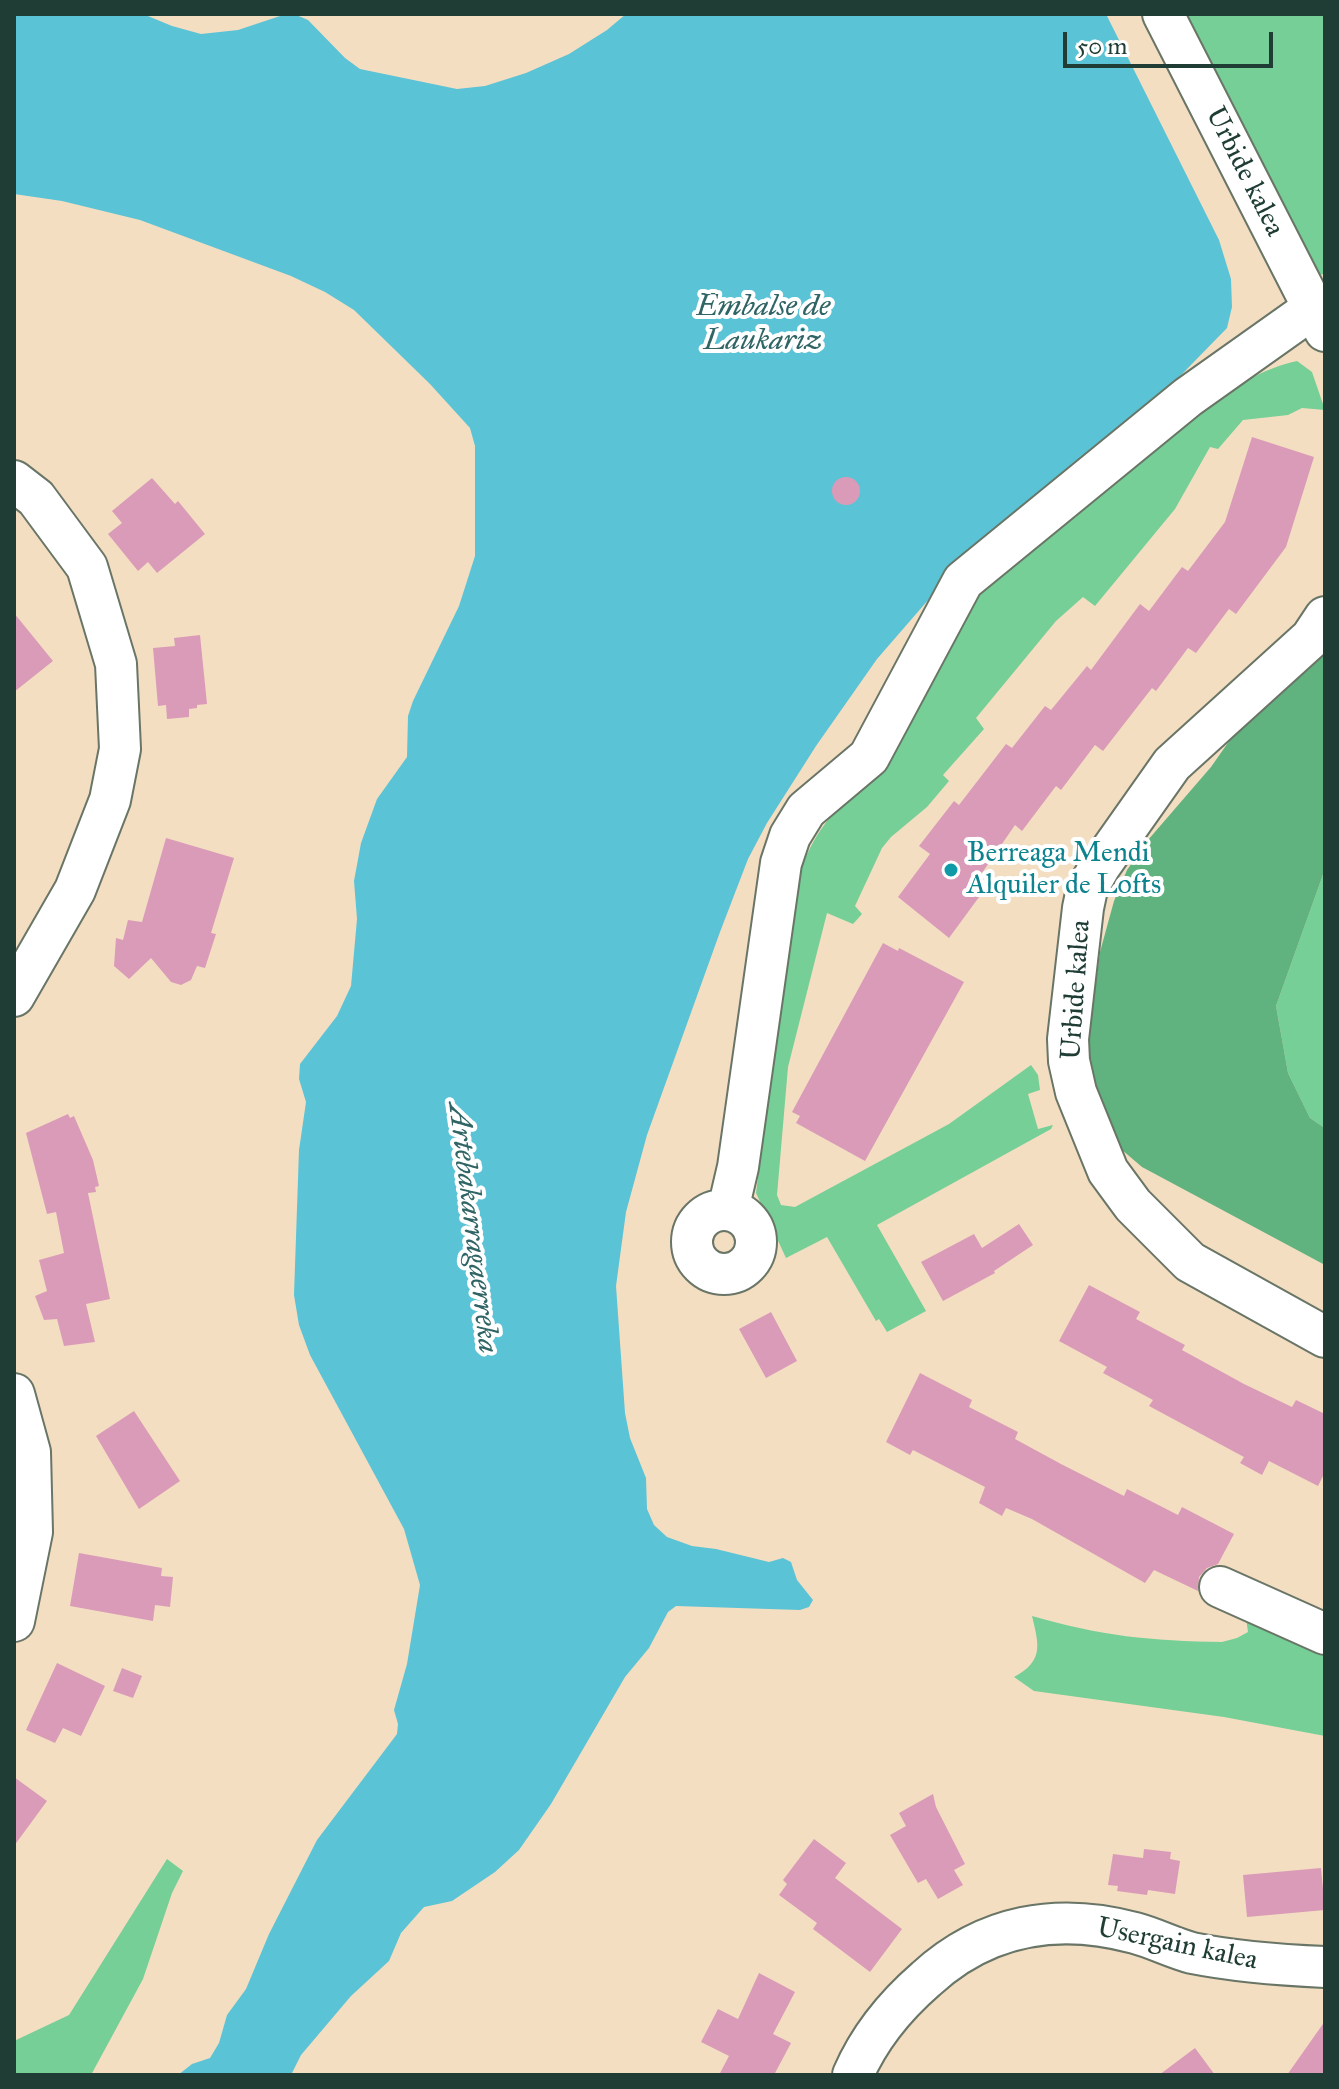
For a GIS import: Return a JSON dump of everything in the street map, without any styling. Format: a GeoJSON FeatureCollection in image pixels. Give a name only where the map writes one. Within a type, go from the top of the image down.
{"type":"FeatureCollection","features":[{"type":"Feature","properties":{"kind":"street","name":"Urbide kalea"},"geometry":{"type":"LineString","coordinates":[[1163,14],[1319,320]]}},
{"type":"Feature","properties":{"kind":"street"},"geometry":{"type":"LineString","coordinates":[[728,1210],[738,1167],[781,863],[790,836],[806,810],[869,757],[963,581],[1188,397],[1319,320]]}},
{"type":"Feature","properties":{"kind":"street"},"geometry":{"type":"LineString","coordinates":[[14,481],[36,498],[87,567],[116,664],[120,749],[110,800],[75,890],[14,996]]}},
{"type":"Feature","properties":{"kind":"street","name":"Urbide kalea"},"geometry":{"type":"LineString","coordinates":[[1325,617],[1311,638],[1172,764],[1100,866],[1087,889],[1083,908],[1068,1039],[1076,1092],[1091,1132],[1108,1171],[1133,1205],[1190,1262],[1325,1337]]}},
{"type":"Feature","properties":{"kind":"street"},"geometry":{"type":"LineString","coordinates":[[14,1394],[30,1452],[32,1532],[14,1621]]}},
{"type":"Feature","properties":{"kind":"street"},"geometry":{"type":"LineString","coordinates":[[1220,1587],[1325,1634]]}},
{"type":"Feature","properties":{"kind":"street","name":"Usergain kalea"},"geometry":{"type":"LineString","coordinates":[[853,2075],[876,2033],[911,1992],[960,1951],[1013,1929],[1042,1923],[1088,1926],[1134,1932],[1188,1952],[1247,1963],[1325,1967]]}},
{"type":"Feature","properties":{"kind":"green space"},"geometry":{"type":"Polygon","coordinates":[[[1177,14],[1325,14],[1325,274],[1316,275],[1214,71],[1177,14]]]}},
{"type":"Feature","properties":{"kind":"green space"},"geometry":{"type":"Polygon","coordinates":[[[1297,361],[1312,372],[1325,410],[1302,408],[1288,415],[1243,420],[1218,449],[1210,447],[1175,509],[1095,606],[1083,597],[1056,621],[976,718],[984,729],[943,775],[949,781],[927,807],[882,848],[855,906],[862,914],[853,924],[827,913],[788,1067],[777,1195],[781,1205],[795,1207],[949,1124],[1031,1065],[1038,1075],[1040,1090],[1028,1094],[1038,1129],[1053,1125],[1051,1129],[877,1225],[926,1311],[887,1332],[879,1319],[876,1321],[827,1237],[786,1258],[756,1193],[796,883],[803,864],[815,838],[827,822],[892,754],[958,625],[998,575],[1030,546],[1220,397],[1246,381],[1297,361]]]}},
{"type":"Feature","properties":{"kind":"green space"},"geometry":{"type":"Polygon","coordinates":[[[1325,623],[1325,869],[1276,1006],[1288,1073],[1310,1118],[1325,1128],[1325,1265],[1142,1167],[1115,1144],[1088,1070],[1088,1042],[1100,952],[1114,901],[1127,870],[1148,840],[1211,767],[1260,697],[1325,623]]]}},
{"type":"Feature","properties":{"kind":"green space"},"geometry":{"type":"Polygon","coordinates":[[[1325,869],[1325,1128],[1310,1118],[1288,1073],[1276,1006],[1325,869]]]}},
{"type":"Feature","properties":{"kind":"green space"},"geometry":{"type":"Polygon","coordinates":[[[1245,1611],[1325,1644],[1325,1736],[1224,1717],[1034,1691],[1014,1677],[1035,1658],[1037,1644],[1032,1616],[1126,1636],[1222,1642],[1248,1632],[1245,1611]]]}},
{"type":"Feature","properties":{"kind":"green space"},"geometry":{"type":"Polygon","coordinates":[[[167,1859],[183,1871],[172,1893],[143,1979],[91,2075],[14,2075],[14,2041],[69,2015],[167,1859]]]}},
{"type":"Feature","properties":{"kind":"water","name":"Embalse de Laukariz"},"geometry":{"type":"Polygon","coordinates":[[[14,14],[143,14],[201,34],[238,30],[294,14],[308,20],[360,69],[457,89],[485,86],[526,73],[569,54],[626,14],[1106,14],[1219,240],[1231,279],[1232,307],[1227,328],[1146,411],[949,576],[877,659],[816,746],[748,859],[647,1135],[626,1212],[616,1286],[625,1413],[630,1438],[646,1478],[647,1509],[654,1525],[667,1537],[692,1546],[769,1562],[783,1558],[791,1562],[797,1580],[813,1600],[809,1607],[800,1610],[676,1606],[668,1612],[649,1648],[625,1677],[551,1804],[519,1850],[495,1872],[452,1901],[424,1907],[401,1933],[389,1961],[351,1996],[301,2055],[291,2075],[178,2075],[192,2064],[210,2058],[219,2043],[227,2015],[246,1989],[269,1934],[317,1840],[397,1734],[394,1710],[407,1664],[420,1585],[404,1529],[310,1355],[299,1325],[294,1295],[299,1150],[306,1102],[299,1079],[300,1064],[337,1016],[351,986],[357,919],[354,881],[361,843],[377,799],[407,757],[408,716],[413,701],[459,606],[475,556],[475,446],[470,428],[430,384],[354,310],[325,292],[291,276],[140,220],[62,201],[14,194],[14,14]]]}},
{"type":"Feature","properties":{"kind":"building"},"geometry":{"type":"Polygon","coordinates":[[[1252,437],[1314,457],[1286,547],[1236,614],[1229,609],[1196,653],[1188,648],[1156,691],[1152,688],[1103,751],[1095,745],[1061,790],[1056,786],[1022,831],[1015,825],[973,886],[982,893],[949,938],[898,897],[930,854],[919,846],[954,801],[959,805],[1006,744],[1012,748],[1045,706],[1051,710],[1087,666],[1091,670],[1140,604],[1149,611],[1182,567],[1188,571],[1225,522],[1252,437]]]}},
{"type":"Feature","properties":{"kind":"building"},"geometry":{"type":"Polygon","coordinates":[[[846,477],[856,481],[860,491],[856,501],[846,505],[836,501],[832,491],[836,481],[846,477]]]}},
{"type":"Feature","properties":{"kind":"building"},"geometry":{"type":"Polygon","coordinates":[[[152,478],[175,504],[178,501],[205,534],[157,573],[148,562],[138,571],[108,534],[122,523],[112,511],[152,478]]]}},
{"type":"Feature","properties":{"kind":"building"},"geometry":{"type":"Polygon","coordinates":[[[14,613],[53,661],[14,692],[14,613]]]}},
{"type":"Feature","properties":{"kind":"building"},"geometry":{"type":"Polygon","coordinates":[[[200,635],[207,704],[189,709],[189,717],[167,719],[166,705],[158,706],[153,648],[175,646],[174,638],[200,635]]]}},
{"type":"Feature","properties":{"kind":"building"},"geometry":{"type":"Polygon","coordinates":[[[166,838],[234,858],[211,933],[216,934],[205,968],[197,966],[191,980],[181,985],[171,982],[151,958],[129,979],[114,966],[116,938],[123,940],[128,920],[142,922],[166,838]]]}},
{"type":"Feature","properties":{"kind":"building"},"geometry":{"type":"Polygon","coordinates":[[[883,943],[898,951],[899,948],[964,982],[865,1161],[796,1123],[800,1116],[792,1112],[883,943]]]}},
{"type":"Feature","properties":{"kind":"building"},"geometry":{"type":"Polygon","coordinates":[[[68,1114],[70,1118],[74,1116],[93,1160],[99,1186],[95,1187],[96,1192],[88,1193],[110,1299],[86,1304],[95,1342],[64,1346],[57,1319],[44,1320],[35,1296],[47,1291],[39,1260],[64,1253],[56,1212],[47,1214],[26,1133],[68,1114]]]}},
{"type":"Feature","properties":{"kind":"building"},"geometry":{"type":"Polygon","coordinates":[[[1019,1224],[1033,1245],[995,1273],[943,1301],[921,1262],[974,1234],[982,1248],[1019,1224]]]}},
{"type":"Feature","properties":{"kind":"building"},"geometry":{"type":"Polygon","coordinates":[[[1089,1285],[1140,1312],[1136,1319],[1185,1345],[1182,1350],[1244,1384],[1292,1407],[1296,1400],[1325,1414],[1325,1472],[1318,1486],[1269,1461],[1262,1475],[1240,1463],[1244,1457],[1149,1406],[1153,1400],[1103,1373],[1107,1367],[1059,1341],[1089,1285]]]}},
{"type":"Feature","properties":{"kind":"building"},"geometry":{"type":"Polygon","coordinates":[[[771,1312],[797,1361],[766,1378],[739,1329],[771,1312]]]}},
{"type":"Feature","properties":{"kind":"building"},"geometry":{"type":"Polygon","coordinates":[[[920,1373],[972,1400],[969,1407],[1018,1432],[1015,1439],[1061,1464],[1124,1496],[1127,1489],[1178,1515],[1182,1507],[1234,1534],[1218,1564],[1207,1568],[1199,1577],[1198,1591],[1154,1570],[1145,1583],[1032,1519],[1006,1508],[1002,1516],[979,1503],[985,1487],[913,1450],[910,1455],[886,1442],[920,1373]]]}},
{"type":"Feature","properties":{"kind":"building"},"geometry":{"type":"Polygon","coordinates":[[[134,1411],[180,1481],[139,1509],[96,1436],[134,1411]]]}},
{"type":"Feature","properties":{"kind":"building"},"geometry":{"type":"Polygon","coordinates":[[[79,1553],[162,1568],[161,1576],[173,1577],[170,1607],[155,1605],[153,1621],[70,1606],[79,1553]]]}},
{"type":"Feature","properties":{"kind":"building"},"geometry":{"type":"Polygon","coordinates":[[[57,1663],[105,1686],[81,1736],[63,1728],[55,1743],[26,1730],[57,1663]]]}},
{"type":"Feature","properties":{"kind":"building"},"geometry":{"type":"Polygon","coordinates":[[[122,1668],[142,1676],[133,1698],[113,1691],[122,1668]]]}},
{"type":"Feature","properties":{"kind":"building"},"geometry":{"type":"Polygon","coordinates":[[[14,1777],[47,1801],[14,1846],[14,1777]]]}},
{"type":"Feature","properties":{"kind":"building"},"geometry":{"type":"Polygon","coordinates":[[[933,1794],[936,1807],[965,1864],[954,1870],[963,1885],[938,1899],[926,1879],[918,1883],[890,1835],[906,1826],[899,1813],[933,1794]]]}},
{"type":"Feature","properties":{"kind":"building"},"geometry":{"type":"Polygon","coordinates":[[[814,1839],[846,1863],[835,1878],[902,1929],[870,1972],[813,1929],[817,1923],[779,1895],[787,1884],[783,1880],[814,1839]]]}},
{"type":"Feature","properties":{"kind":"building"},"geometry":{"type":"Polygon","coordinates":[[[1144,1849],[1171,1852],[1170,1859],[1180,1861],[1175,1894],[1148,1890],[1147,1895],[1117,1891],[1118,1886],[1108,1885],[1113,1854],[1143,1858],[1144,1849]]]}},
{"type":"Feature","properties":{"kind":"building"},"geometry":{"type":"Polygon","coordinates":[[[1321,1868],[1325,1910],[1247,1917],[1243,1875],[1321,1868]]]}},
{"type":"Feature","properties":{"kind":"building"},"geometry":{"type":"Polygon","coordinates":[[[759,1973],[795,1992],[773,2034],[791,2043],[774,2075],[719,2075],[729,2056],[701,2042],[718,2009],[738,2019],[759,1973]]]}},
{"type":"Feature","properties":{"kind":"building"},"geometry":{"type":"Polygon","coordinates":[[[1325,2021],[1325,2075],[1287,2075],[1325,2021]]]}},
{"type":"Feature","properties":{"kind":"building"},"geometry":{"type":"Polygon","coordinates":[[[1195,2048],[1215,2075],[1159,2075],[1195,2048]]]}},
{"type":"Feature","properties":{"kind":"place","name":"Berreaga Mendi Alquiler de Lofts"},"geometry":{"type":"Point","coordinates":[951,870]}},
{"type":"Feature","properties":{"kind":"water label","name":"Artebakarragaerreka"},"geometry":{"type":"Point","coordinates":[472,1228]}}]}
